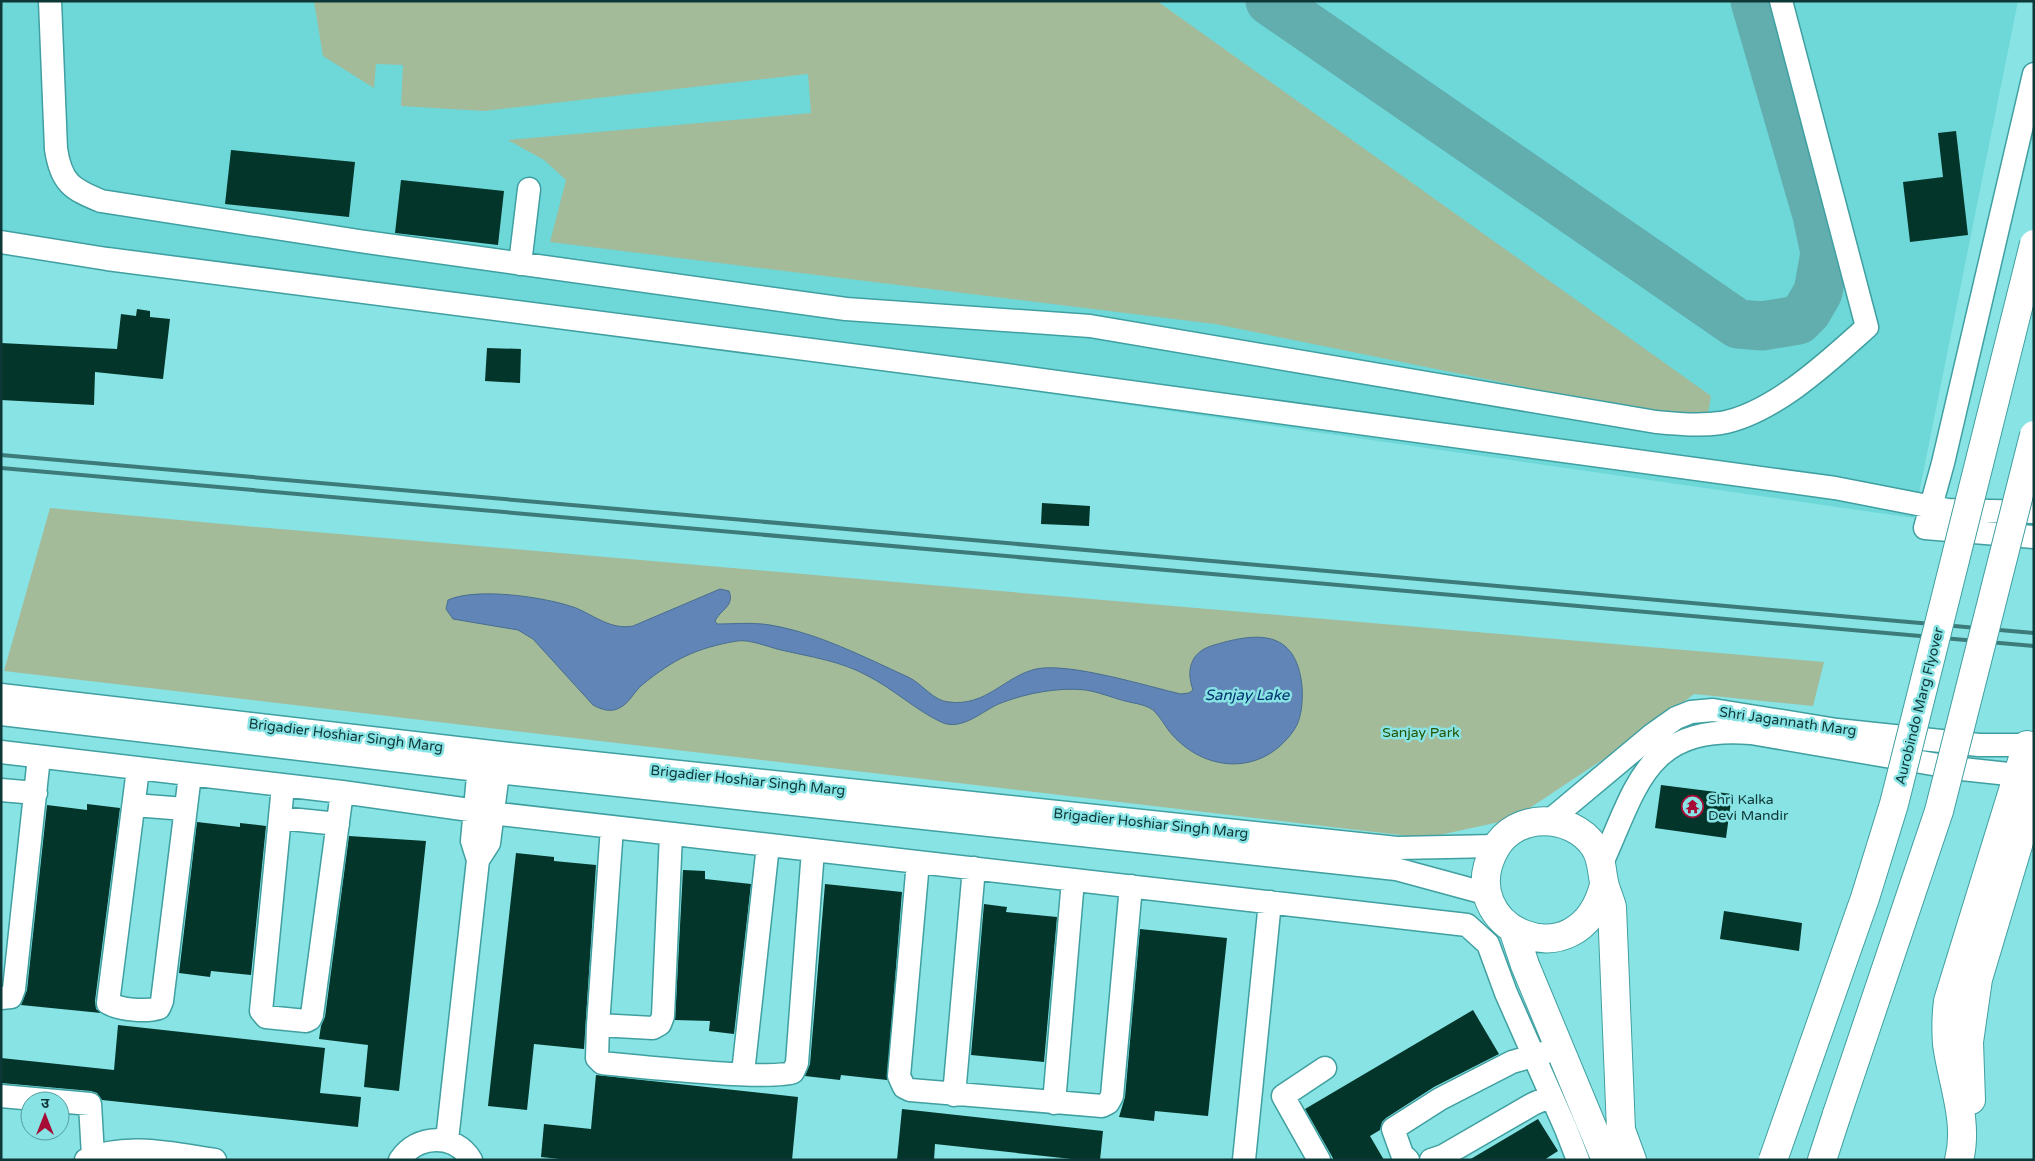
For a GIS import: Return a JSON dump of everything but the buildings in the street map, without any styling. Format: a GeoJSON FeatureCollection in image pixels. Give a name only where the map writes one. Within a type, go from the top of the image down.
{"type":"FeatureCollection","features":[{"type":"Feature","properties":{"kind":"main road","name":"Aurobindo Marg Flyover"},"geometry":{"type":"LineString","coordinates":[[1773,1160],[1865,898],[1894,804],[2034,244]]}},
{"type":"Feature","properties":{"kind":"main road"},"geometry":{"type":"LineString","coordinates":[[1826,1156],[1837,1114],[1939,811],[2034,435]]}},
{"type":"Feature","properties":{"kind":"main road"},"geometry":{"type":"LineString","coordinates":[[1975,1160],[1969,1042],[1978,979],[2015,852],[2028,780],[2028,743]]}},
{"type":"Feature","properties":{"kind":"main road"},"geometry":{"type":"LineString","coordinates":[[1959,1160],[1962,1141],[1947,1045],[1946,1022],[1948,1001],[2028,780]]}},
{"type":"Feature","properties":{"kind":"main road"},"geometry":{"type":"LineString","coordinates":[[1603,874],[1600,902],[1592,916],[1579,928],[1563,936],[1538,938],[1513,929],[1497,914],[1488,894],[1487,869],[1496,846],[1511,832],[1523,826],[1549,821],[1567,825],[1582,833],[1594,846],[1603,874],[1612,907],[1621,1130],[1632,1160]]}},
{"type":"Feature","properties":{"kind":"main road"},"geometry":{"type":"LineString","coordinates":[[2015,852],[2034,831]]}},
{"type":"Feature","properties":{"kind":"main road"},"geometry":{"type":"LineString","coordinates":[[1513,929],[1525,965],[1606,1160]]}},
{"type":"Feature","properties":{"kind":"main road"},"geometry":{"type":"LineString","coordinates":[[1580,1096],[1598,1101],[1610,1099],[1618,1084]]}},
{"type":"Feature","properties":{"kind":"street"},"geometry":{"type":"LineString","coordinates":[[50,1],[56,149],[59,168],[68,182],[82,194],[101,202],[520,264],[846,309],[1090,326],[1656,422],[1691,425],[1723,422],[1759,409],[1779,398],[1824,365],[1868,327],[1781,1]]}},
{"type":"Feature","properties":{"kind":"street"},"geometry":{"type":"LineString","coordinates":[[2034,74],[1932,506],[1925,528],[2034,537]]}},
{"type":"Feature","properties":{"kind":"street"},"geometry":{"type":"LineString","coordinates":[[520,264],[529,189]]}},
{"type":"Feature","properties":{"kind":"street"},"geometry":{"type":"LineString","coordinates":[[1,242],[107,259],[1006,375],[1806,484],[1948,510],[2034,512]]}},
{"type":"Feature","properties":{"kind":"street","name":"Brigadier Hoshiar Singh Marg"},"geometry":{"type":"LineString","coordinates":[[1,695],[489,762],[1396,869],[1488,894]]}},
{"type":"Feature","properties":{"kind":"street","name":"Shri Jagannath Marg"},"geometry":{"type":"LineString","coordinates":[[1549,821],[1652,735],[1676,718],[1691,712],[1714,710],[1838,730],[1979,745],[2028,743]]}},
{"type":"Feature","properties":{"kind":"street","name":"Brigadier Hoshiar Singh Marg"},"geometry":{"type":"LineString","coordinates":[[1,714],[1397,848],[1496,846]]}},
{"type":"Feature","properties":{"kind":"street","name":"Shri Jagannath Marg"},"geometry":{"type":"LineString","coordinates":[[1603,874],[1643,773],[1657,757],[1673,747],[1704,734],[1723,731],[1751,733],[2028,780]]}},
{"type":"Feature","properties":{"kind":"street"},"geometry":{"type":"LineString","coordinates":[[1,752],[138,770],[342,792],[671,834],[1467,925],[1488,944],[1506,993],[1551,1096],[1574,1158]]}},
{"type":"Feature","properties":{"kind":"street"},"geometry":{"type":"LineString","coordinates":[[1,998],[11,997],[14,989],[39,757]]}},
{"type":"Feature","properties":{"kind":"street"},"geometry":{"type":"LineString","coordinates":[[447,1140],[478,860],[489,843],[482,811],[489,762]]}},
{"type":"Feature","properties":{"kind":"street"},"geometry":{"type":"LineString","coordinates":[[138,770],[108,1003],[114,1006],[135,1009],[159,1008],[162,1001],[190,775]]}},
{"type":"Feature","properties":{"kind":"street"},"geometry":{"type":"LineString","coordinates":[[283,786],[261,1011],[263,1016],[306,1021],[310,1020],[312,1015],[342,792]]}},
{"type":"Feature","properties":{"kind":"street"},"geometry":{"type":"LineString","coordinates":[[1,790],[36,793]]}},
{"type":"Feature","properties":{"kind":"street"},"geometry":{"type":"LineString","coordinates":[[134,805],[185,809]]}},
{"type":"Feature","properties":{"kind":"street"},"geometry":{"type":"LineString","coordinates":[[280,818],[338,824]]}},
{"type":"Feature","properties":{"kind":"street"},"geometry":{"type":"LineString","coordinates":[[612,827],[598,1025],[597,1058],[602,1063],[743,1074],[786,1075],[793,1072],[796,1063],[813,850]]}},
{"type":"Feature","properties":{"kind":"street"},"geometry":{"type":"LineString","coordinates":[[598,1025],[653,1028],[660,1024],[662,1016],[671,834]]}},
{"type":"Feature","properties":{"kind":"street"},"geometry":{"type":"LineString","coordinates":[[743,1074],[768,845]]}},
{"type":"Feature","properties":{"kind":"street"},"geometry":{"type":"LineString","coordinates":[[918,862],[899,1076],[904,1088],[954,1095],[1102,1106],[1108,1103],[1112,1096],[1131,886]]}},
{"type":"Feature","properties":{"kind":"street"},"geometry":{"type":"LineString","coordinates":[[954,1095],[974,868]]}},
{"type":"Feature","properties":{"kind":"street"},"geometry":{"type":"LineString","coordinates":[[1054,1103],[1073,880]]}},
{"type":"Feature","properties":{"kind":"street"},"geometry":{"type":"LineString","coordinates":[[1244,1160],[1270,902]]}},
{"type":"Feature","properties":{"kind":"street"},"geometry":{"type":"LineString","coordinates":[[1408,1160],[1402,1154],[1393,1129],[1440,1099],[1512,1062],[1542,1052],[1562,1054]]}},
{"type":"Feature","properties":{"kind":"street"},"geometry":{"type":"LineString","coordinates":[[1319,1160],[1284,1096],[1324,1068]]}},
{"type":"Feature","properties":{"kind":"street"},"geometry":{"type":"LineString","coordinates":[[1,1096],[90,1104],[99,1157],[136,1150],[215,1160]]}},
{"type":"Feature","properties":{"kind":"street"},"geometry":{"type":"LineString","coordinates":[[1431,1160],[1443,1156],[1533,1104],[1551,1096]]}},
{"type":"Feature","properties":{"kind":"street"},"geometry":{"type":"LineString","coordinates":[[400,1160],[417,1144],[436,1139],[447,1140],[463,1148],[471,1160]]}},
{"type":"Feature","properties":{"kind":"shaded area"},"geometry":{"type":"Polygon","coordinates":[[[1,1],[2018,1],[1914,518],[1,243],[1,1]]]}},
{"type":"Feature","properties":{"kind":"green space"},"geometry":{"type":"Polygon","coordinates":[[[314,1],[1157,1],[1711,396],[1706,424],[1215,324],[550,242],[566,180],[544,160],[508,140],[811,113],[808,74],[484,111],[401,106],[403,65],[376,64],[374,88],[323,56],[314,1]]]}},
{"type":"Feature","properties":{"kind":"green space","name":"Sanjay Park"},"geometry":{"type":"Polygon","coordinates":[[[50,508],[1824,662],[1813,706],[1694,694],[1643,733],[1513,819],[1426,838],[4,671],[50,508]]]}},
{"type":"Feature","properties":{"kind":"water","name":"Sanjay Lake"},"geometry":{"type":"Polygon","coordinates":[[[720,589],[729,591],[730,600],[729,604],[715,621],[717,624],[763,624],[806,634],[840,646],[908,677],[938,699],[949,702],[974,700],[985,696],[1025,673],[1036,669],[1050,668],[1087,672],[1181,694],[1189,693],[1193,690],[1190,670],[1194,658],[1204,649],[1243,638],[1258,637],[1271,639],[1282,644],[1292,653],[1298,667],[1302,686],[1300,715],[1294,730],[1281,745],[1266,756],[1249,762],[1232,764],[1215,762],[1198,755],[1183,745],[1150,708],[1096,692],[1065,689],[1021,696],[994,706],[972,719],[957,724],[949,724],[941,722],[923,712],[877,681],[858,671],[826,660],[742,641],[709,647],[675,661],[642,685],[624,705],[618,709],[607,710],[593,705],[533,639],[518,630],[453,619],[446,609],[448,600],[461,596],[476,594],[512,595],[563,604],[576,608],[603,622],[625,627],[633,626],[720,589]]]}},
{"type":"Feature","properties":{"kind":"taxiway"},"geometry":{"type":"LineString","coordinates":[[1270,1],[1738,324],[1762,326],[1798,320],[1807,311],[1818,292],[1825,253],[1817,215],[1755,1]]}},
{"type":"Feature","properties":{"kind":"railway"},"geometry":{"type":"LineString","coordinates":[[1,455],[2034,633]]}},
{"type":"Feature","properties":{"kind":"railway"},"geometry":{"type":"LineString","coordinates":[[1,468],[2034,646]]}},
{"type":"Feature","properties":{"kind":"place","name":"Shri Kalka Devi Mandir"},"geometry":{"type":"Point","coordinates":[1692,807]}}]}
